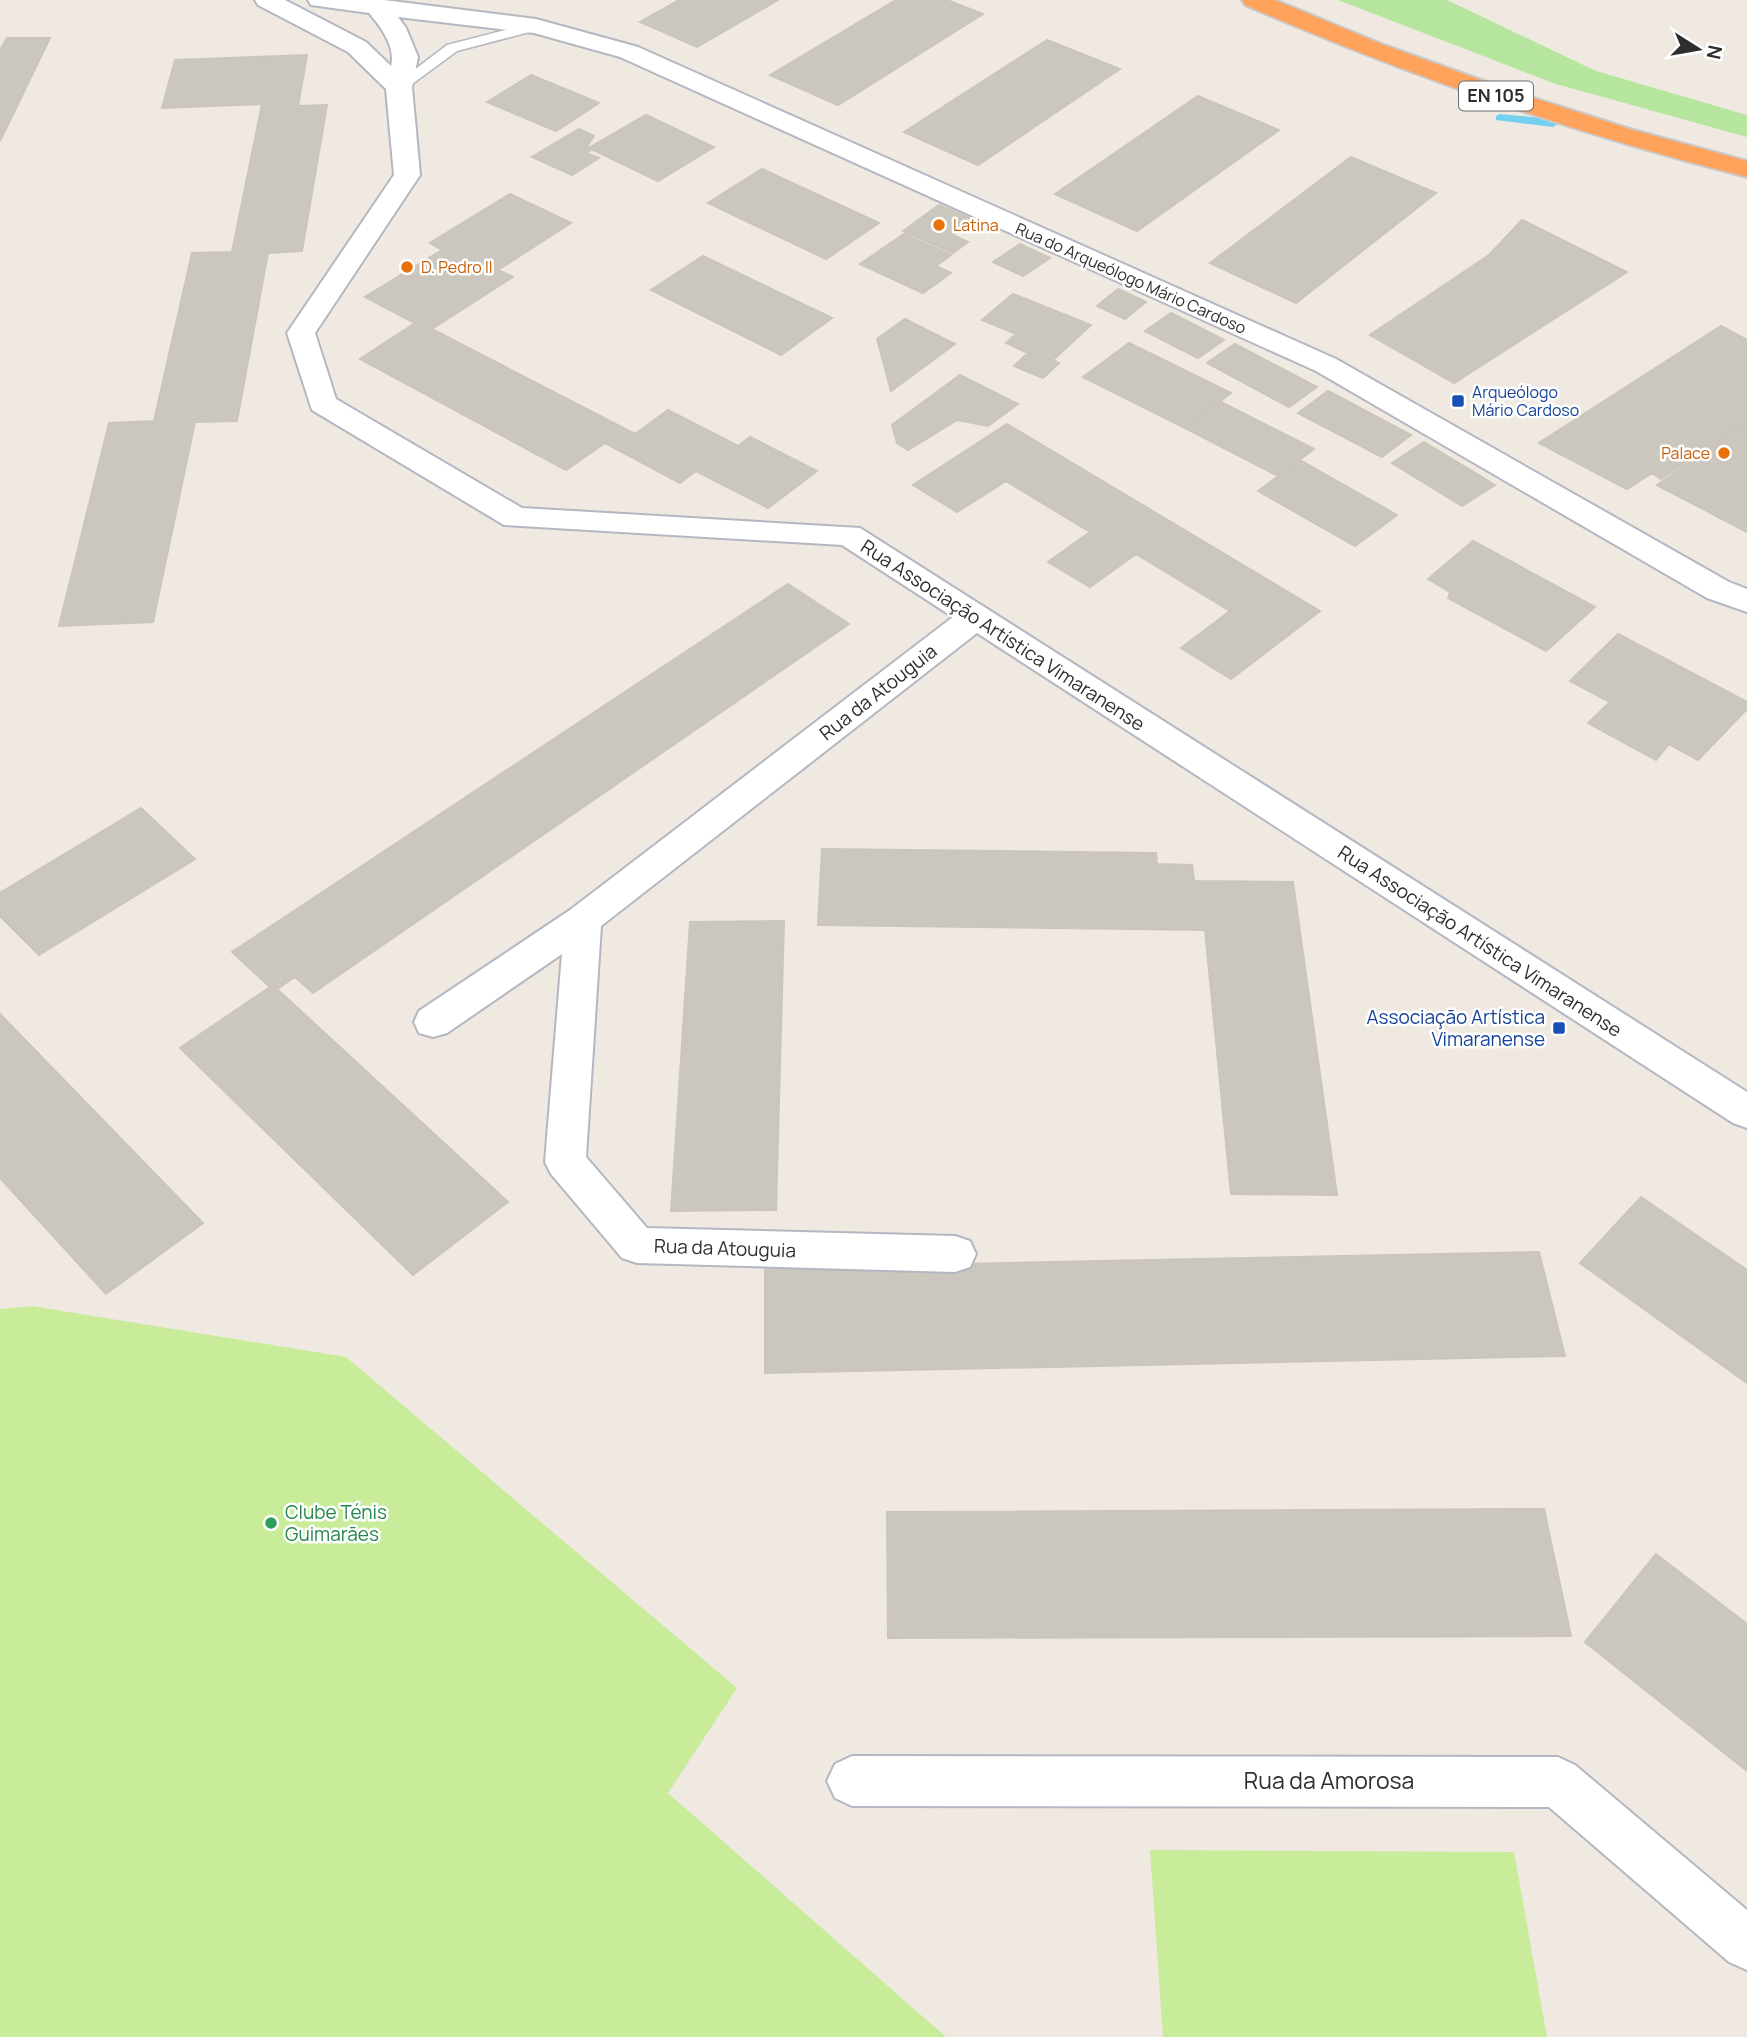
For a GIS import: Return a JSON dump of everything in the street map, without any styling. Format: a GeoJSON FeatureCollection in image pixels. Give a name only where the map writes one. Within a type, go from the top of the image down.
{"type":"FeatureCollection","features":[{"type":"Feature","properties":{"kind":"highway","name":"EN 105"},"geometry":{"type":"LineString","coordinates":[[1254,0],[1401,62],[1528,107],[1747,169]]}},
{"type":"Feature","properties":{"kind":"highway","name":"EN 105"},"geometry":{"type":"LineString","coordinates":[[1304,0],[1516,80],[1747,148]]}},
{"type":"Feature","properties":{"kind":"street"},"geometry":{"type":"LineString","coordinates":[[267,0],[358,47],[400,87]]}},
{"type":"Feature","properties":{"kind":"street","name":"Rua do Arqueólogo Mário Cardoso"},"geometry":{"type":"LineString","coordinates":[[320,0],[536,26],[629,52],[1326,365],[1718,590],[1747,601]]}},
{"type":"Feature","properties":{"kind":"street"},"geometry":{"type":"LineString","coordinates":[[358,47],[360,29],[375,5]]}},
{"type":"Feature","properties":{"kind":"street","name":"Rua Associação Artística Vimaranense"},"geometry":{"type":"LineString","coordinates":[[375,5],[394,28],[406,57],[400,87],[407,174],[302,333],[323,404],[515,518],[849,535],[974,618],[1747,1112]]}},
{"type":"Feature","properties":{"kind":"street","name":"Rua da Atouguia"},"geometry":{"type":"LineString","coordinates":[[433,1022],[583,920],[974,618]]}},
{"type":"Feature","properties":{"kind":"street","name":"Rua da Atouguia"},"geometry":{"type":"LineString","coordinates":[[583,920],[565,1162],[637,1245],[956,1254]]}},
{"type":"Feature","properties":{"kind":"street","name":"Rua da Amorosa"},"geometry":{"type":"LineString","coordinates":[[852,1781],[1558,1782],[1747,1944]]}},
{"type":"Feature","properties":{"kind":"lane"},"geometry":{"type":"LineString","coordinates":[[400,87],[452,48],[536,26]]}},
{"type":"Feature","properties":{"kind":"green space"},"geometry":{"type":"Polygon","coordinates":[[[1338,0],[1447,0],[1596,71],[1747,115],[1747,137],[1556,84],[1338,0]]]}},
{"type":"Feature","properties":{"kind":"green space","name":"Clube Ténis Guimarães"},"geometry":{"type":"Polygon","coordinates":[[[32,1306],[346,1357],[737,1688],[668,1793],[946,2037],[0,2037],[0,1309],[32,1306]]]}},
{"type":"Feature","properties":{"kind":"green space"},"geometry":{"type":"Polygon","coordinates":[[[1150,1850],[1514,1852],[1547,2037],[1163,2037],[1150,1850]]]}},
{"type":"Feature","properties":{"kind":"building"},"geometry":{"type":"Polygon","coordinates":[[[679,0],[778,0],[697,47],[640,22],[679,0]]]}},
{"type":"Feature","properties":{"kind":"building"},"geometry":{"type":"Polygon","coordinates":[[[896,0],[947,0],[983,14],[838,105],[770,75],[896,0]]]}},
{"type":"Feature","properties":{"kind":"building"},"geometry":{"type":"Polygon","coordinates":[[[7,38],[50,38],[0,141],[0,50],[7,38]]]}},
{"type":"Feature","properties":{"kind":"building"},"geometry":{"type":"Polygon","coordinates":[[[1047,40],[1120,69],[978,165],[904,132],[1047,40]]]}},
{"type":"Feature","properties":{"kind":"building"},"geometry":{"type":"Polygon","coordinates":[[[307,55],[298,106],[327,105],[302,251],[268,253],[237,421],[195,422],[153,622],[59,626],[109,423],[154,421],[192,253],[232,252],[262,104],[162,108],[175,60],[307,55]]]}},
{"type":"Feature","properties":{"kind":"building"},"geometry":{"type":"Polygon","coordinates":[[[531,75],[599,103],[556,131],[487,102],[531,75]]]}},
{"type":"Feature","properties":{"kind":"building"},"geometry":{"type":"Polygon","coordinates":[[[1198,96],[1279,130],[1137,231],[1055,194],[1198,96]]]}},
{"type":"Feature","properties":{"kind":"building"},"geometry":{"type":"Polygon","coordinates":[[[646,115],[714,147],[658,181],[589,148],[646,115]]]}},
{"type":"Feature","properties":{"kind":"building"},"geometry":{"type":"Polygon","coordinates":[[[579,129],[594,136],[586,148],[591,150],[586,153],[599,158],[572,175],[532,157],[579,129]]]}},
{"type":"Feature","properties":{"kind":"building"},"geometry":{"type":"Polygon","coordinates":[[[1351,157],[1436,193],[1296,303],[1210,263],[1351,157]]]}},
{"type":"Feature","properties":{"kind":"building"},"geometry":{"type":"Polygon","coordinates":[[[762,169],[879,223],[826,259],[708,203],[762,169]]]}},
{"type":"Feature","properties":{"kind":"building"},"geometry":{"type":"Polygon","coordinates":[[[510,194],[571,223],[498,270],[513,277],[432,329],[635,434],[668,410],[738,446],[750,437],[817,471],[768,508],[696,471],[680,483],[605,443],[566,470],[360,359],[415,323],[365,297],[442,250],[430,243],[510,194]]]}},
{"type":"Feature","properties":{"kind":"building","name":"Latina"},"geometry":{"type":"Polygon","coordinates":[[[939,205],[974,220],[953,235],[968,242],[953,253],[903,231],[939,205]]]}},
{"type":"Feature","properties":{"kind":"building"},"geometry":{"type":"Polygon","coordinates":[[[1522,220],[1627,272],[1454,383],[1370,335],[1489,255],[1522,220]]]}},
{"type":"Feature","properties":{"kind":"building"},"geometry":{"type":"Polygon","coordinates":[[[904,234],[951,255],[936,266],[951,273],[923,293],[860,264],[904,234]]]}},
{"type":"Feature","properties":{"kind":"building"},"geometry":{"type":"Polygon","coordinates":[[[1020,244],[1050,258],[1023,276],[993,262],[1020,244]]]}},
{"type":"Feature","properties":{"kind":"building"},"geometry":{"type":"Polygon","coordinates":[[[703,256],[832,318],[781,355],[651,290],[703,256]]]}},
{"type":"Feature","properties":{"kind":"building"},"geometry":{"type":"Polygon","coordinates":[[[1118,289],[1146,302],[1125,319],[1097,306],[1118,289]]]}},
{"type":"Feature","properties":{"kind":"building"},"geometry":{"type":"Polygon","coordinates":[[[1013,294],[1091,325],[1053,360],[1059,363],[1043,378],[1014,366],[1028,353],[1006,343],[1016,334],[982,320],[1013,294]]]}},
{"type":"Feature","properties":{"kind":"building"},"geometry":{"type":"Polygon","coordinates":[[[1171,313],[1224,340],[1198,358],[1145,331],[1171,313]]]}},
{"type":"Feature","properties":{"kind":"building"},"geometry":{"type":"Polygon","coordinates":[[[905,319],[955,344],[891,391],[877,339],[905,319]]]}},
{"type":"Feature","properties":{"kind":"building"},"geometry":{"type":"Polygon","coordinates":[[[1721,326],[1747,340],[1747,419],[1661,479],[1652,473],[1627,489],[1539,443],[1721,326]]]}},
{"type":"Feature","properties":{"kind":"building"},"geometry":{"type":"Polygon","coordinates":[[[1129,343],[1231,393],[1185,428],[1083,377],[1129,343]]]}},
{"type":"Feature","properties":{"kind":"building"},"geometry":{"type":"Polygon","coordinates":[[[1235,344],[1317,387],[1289,407],[1207,363],[1235,344]]]}},
{"type":"Feature","properties":{"kind":"building"},"geometry":{"type":"Polygon","coordinates":[[[960,375],[1018,404],[988,426],[957,420],[908,450],[897,443],[892,425],[960,375]]]}},
{"type":"Feature","properties":{"kind":"building"},"geometry":{"type":"Polygon","coordinates":[[[1328,391],[1411,435],[1382,457],[1298,413],[1328,391]]]}},
{"type":"Feature","properties":{"kind":"building"},"geometry":{"type":"Polygon","coordinates":[[[1221,402],[1314,449],[1278,476],[1185,428],[1221,402]]]}},
{"type":"Feature","properties":{"kind":"building","name":"Palace"},"geometry":{"type":"Polygon","coordinates":[[[1747,421],[1747,532],[1657,485],[1747,421]]]}},
{"type":"Feature","properties":{"kind":"building"},"geometry":{"type":"Polygon","coordinates":[[[1007,424],[1320,611],[1231,679],[1181,648],[1230,611],[1136,554],[1090,587],[1048,562],[1090,532],[1006,481],[957,512],[913,485],[1007,424]]]}},
{"type":"Feature","properties":{"kind":"building"},"geometry":{"type":"Polygon","coordinates":[[[1424,442],[1495,485],[1462,506],[1392,463],[1424,442]]]}},
{"type":"Feature","properties":{"kind":"building"},"geometry":{"type":"Polygon","coordinates":[[[1300,460],[1397,515],[1355,546],[1258,491],[1300,460]]]}},
{"type":"Feature","properties":{"kind":"building"},"geometry":{"type":"Polygon","coordinates":[[[1473,541],[1595,607],[1546,651],[1448,598],[1450,592],[1428,579],[1473,541]]]}},
{"type":"Feature","properties":{"kind":"building"},"geometry":{"type":"Polygon","coordinates":[[[788,584],[849,624],[313,993],[295,977],[277,989],[508,1202],[413,1275],[180,1048],[270,987],[232,952],[788,584]]]}},
{"type":"Feature","properties":{"kind":"building"},"geometry":{"type":"Polygon","coordinates":[[[1618,634],[1747,702],[1747,709],[1698,760],[1669,744],[1656,760],[1588,723],[1610,702],[1570,681],[1618,634]]]}},
{"type":"Feature","properties":{"kind":"building"},"geometry":{"type":"Polygon","coordinates":[[[141,808],[195,859],[39,955],[0,916],[0,893],[141,808]]]}},
{"type":"Feature","properties":{"kind":"building"},"geometry":{"type":"Polygon","coordinates":[[[822,849],[1156,853],[1157,864],[1192,865],[1194,881],[1293,882],[1337,1195],[1231,1194],[1205,930],[818,925],[822,849]]]}},
{"type":"Feature","properties":{"kind":"building"},"geometry":{"type":"Polygon","coordinates":[[[784,921],[776,1210],[671,1211],[690,922],[784,921]]]}},
{"type":"Feature","properties":{"kind":"building"},"geometry":{"type":"Polygon","coordinates":[[[0,1014],[203,1223],[106,1294],[0,1178],[0,1014]]]}},
{"type":"Feature","properties":{"kind":"building"},"geometry":{"type":"Polygon","coordinates":[[[1641,1197],[1747,1270],[1747,1383],[1580,1263],[1641,1197]]]}},
{"type":"Feature","properties":{"kind":"building"},"geometry":{"type":"Polygon","coordinates":[[[1539,1252],[1565,1356],[765,1373],[765,1268],[1539,1252]]]}},
{"type":"Feature","properties":{"kind":"building"},"geometry":{"type":"Polygon","coordinates":[[[1544,1509],[1571,1636],[888,1638],[887,1512],[1544,1509]]]}},
{"type":"Feature","properties":{"kind":"building"},"geometry":{"type":"Polygon","coordinates":[[[1656,1554],[1747,1624],[1747,1771],[1585,1642],[1656,1554]]]}},
{"type":"Feature","properties":{"kind":"waterway"},"geometry":{"type":"LineString","coordinates":[[1500,118],[1553,123]]}},
{"type":"Feature","properties":{"kind":"place","name":"Latina"},"geometry":{"type":"Point","coordinates":[939,225]}},
{"type":"Feature","properties":{"kind":"place","name":"D. Pedro II"},"geometry":{"type":"Point","coordinates":[407,267]}},
{"type":"Feature","properties":{"kind":"place","name":"Arqueólogo Mário Cardoso"},"geometry":{"type":"Point","coordinates":[1458,401]}},
{"type":"Feature","properties":{"kind":"place","name":"Palace"},"geometry":{"type":"Point","coordinates":[1724,453]}},
{"type":"Feature","properties":{"kind":"place","name":"Associação Artística Vimaranense"},"geometry":{"type":"Point","coordinates":[1559,1028]}},
{"type":"Feature","properties":{"kind":"place","name":"Clube Ténis Guimarães"},"geometry":{"type":"Point","coordinates":[271,1523]}}]}
